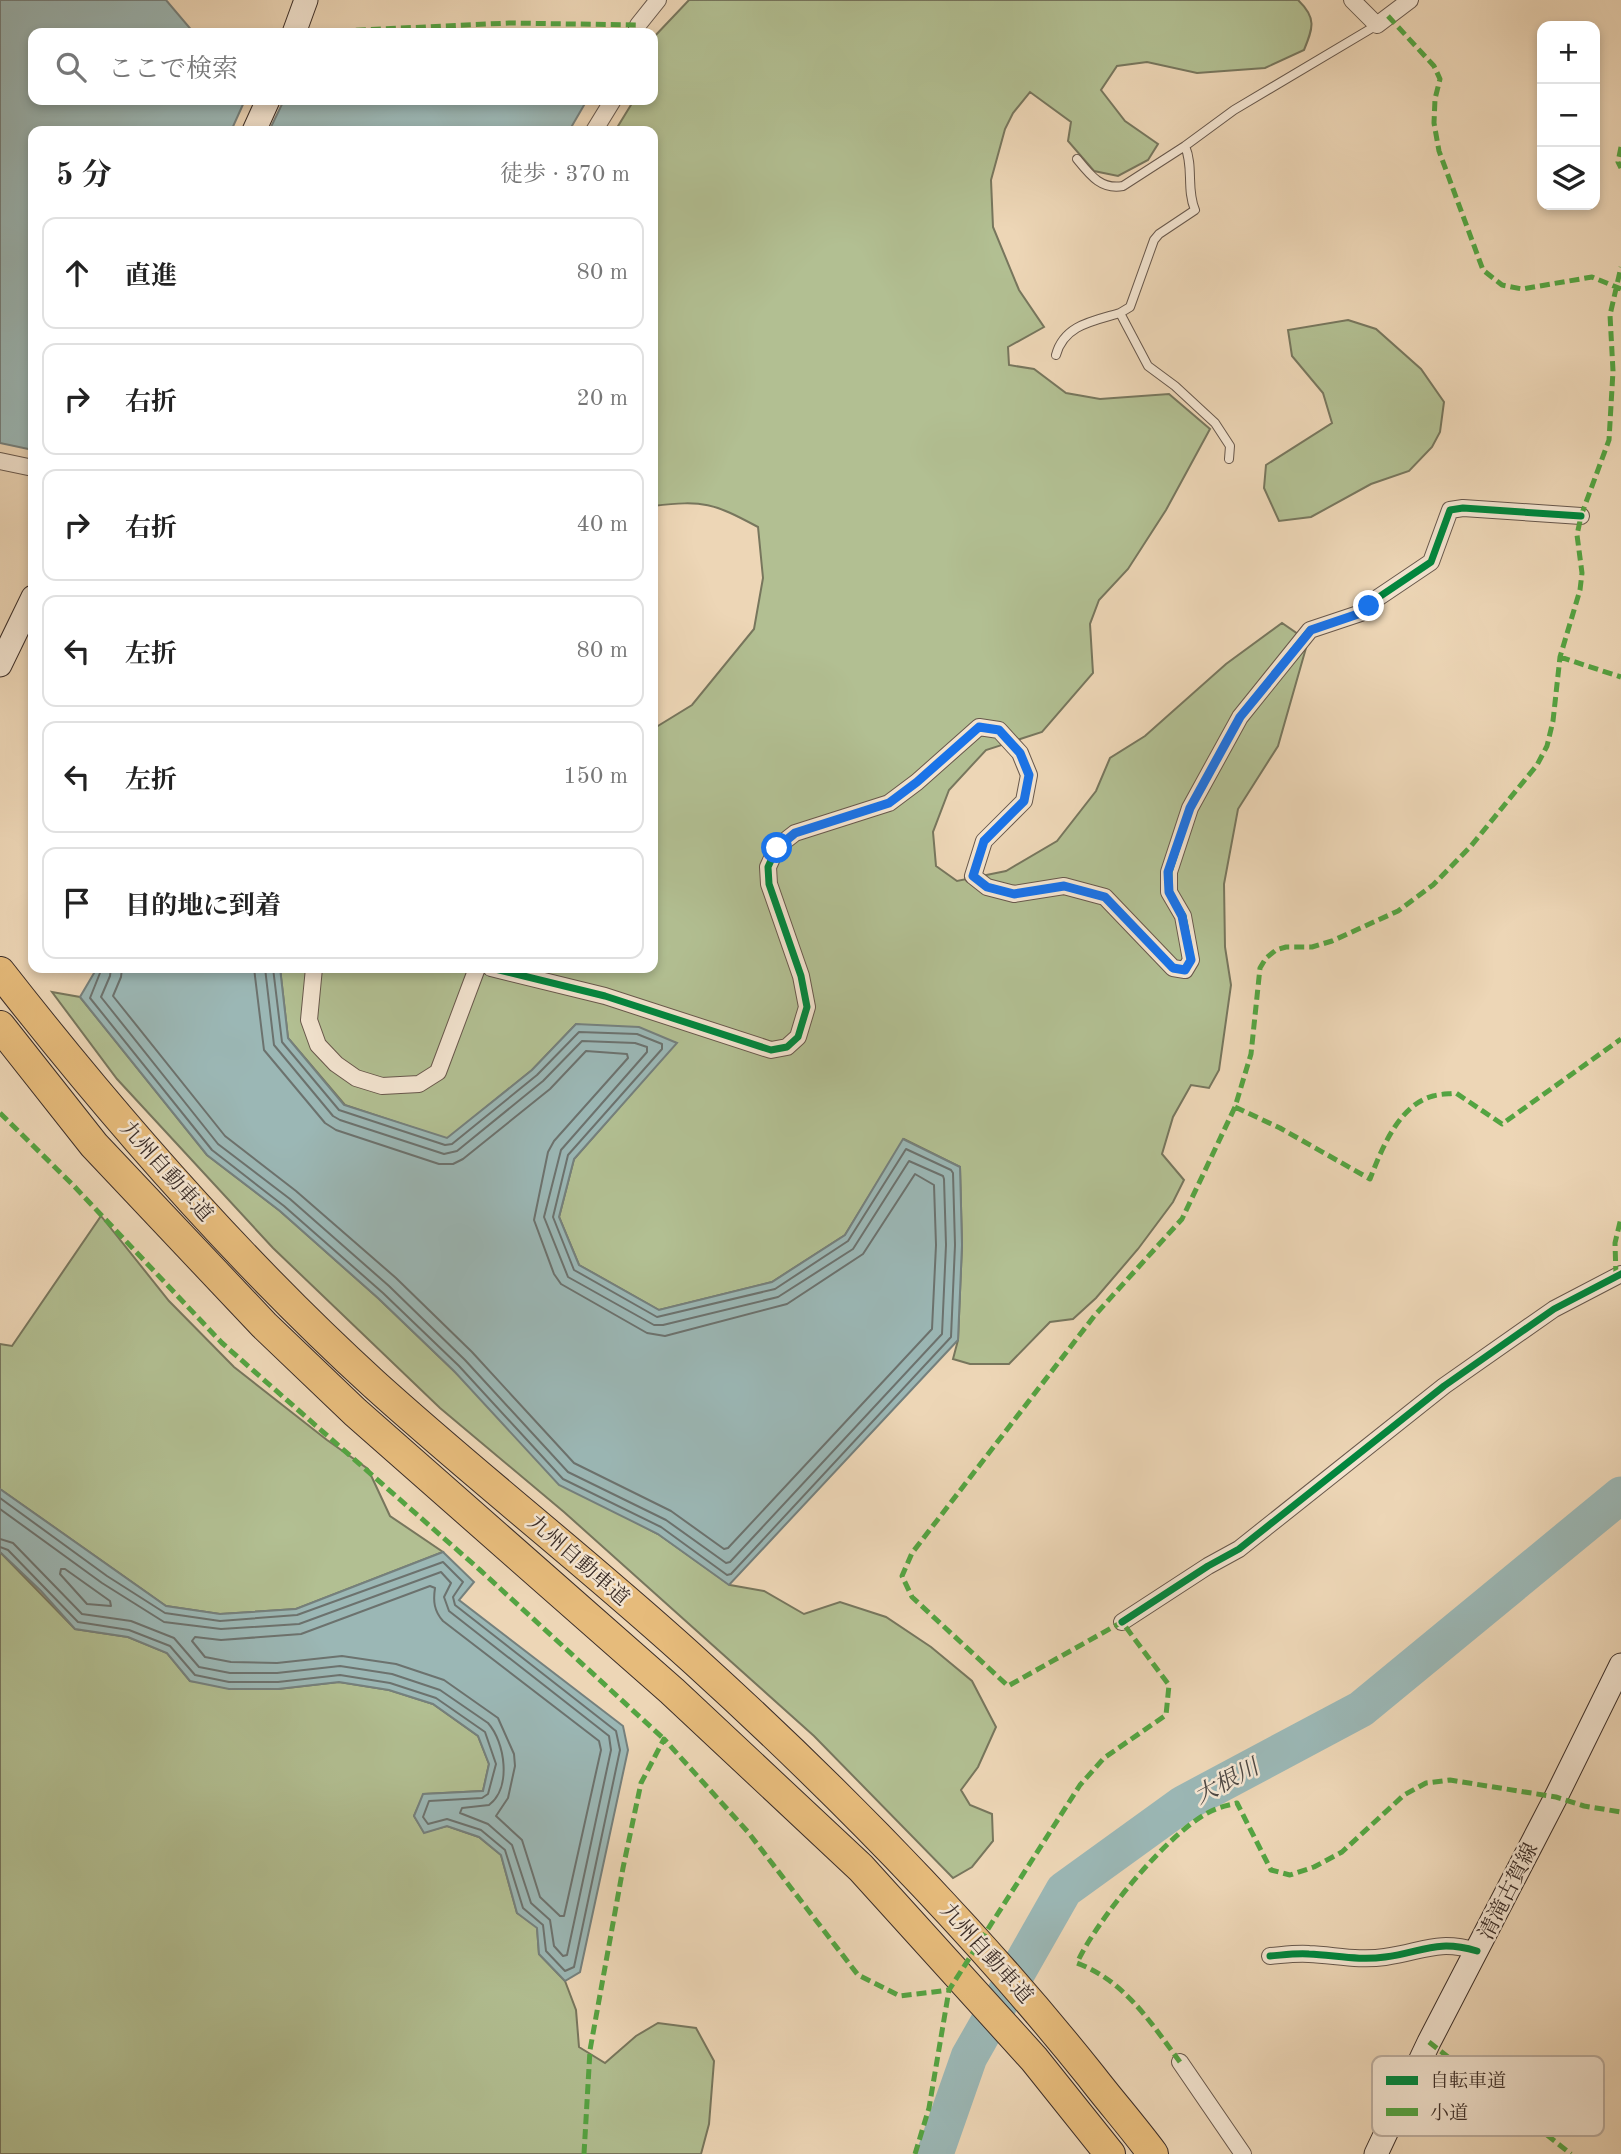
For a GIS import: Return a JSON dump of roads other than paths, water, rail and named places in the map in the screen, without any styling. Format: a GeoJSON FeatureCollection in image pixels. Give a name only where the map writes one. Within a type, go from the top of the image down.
{"type":"FeatureCollection","features":[{"type":"Feature","properties":{"kind":"highway","name":"九州自動車道"},"geometry":{"type":"LineString","coordinates":[[0,972],[109,1107],[190,1198],[278,1290],[373,1383],[693,1658],[881,1837],[1050,2024],[1153,2154]]}},
{"type":"Feature","properties":{"kind":"highway","name":"九州自動車道"},"geometry":{"type":"LineString","coordinates":[[0,1026],[94,1145],[264,1325],[355,1412],[729,1743],[861,1868],[1034,2059],[1110,2154]]}},
{"type":"Feature","properties":{"kind":"main road"},"geometry":{"type":"LineString","coordinates":[[296,28],[306,0]]}},
{"type":"Feature","properties":{"kind":"main road"},"geometry":{"type":"LineString","coordinates":[[256,126],[266,105]]}},
{"type":"Feature","properties":{"kind":"main road"},"geometry":{"type":"LineString","coordinates":[[0,665],[28,607]]}},
{"type":"Feature","properties":{"kind":"main road","name":"清滝古賀線"},"geometry":{"type":"LineString","coordinates":[[1422,2056],[1621,1665]]}},
{"type":"Feature","properties":{"kind":"main road","name":"清滝古賀線"},"geometry":{"type":"LineString","coordinates":[[1376,2154],[1385,2136]]}},
{"type":"Feature","properties":{"kind":"street"},"geometry":{"type":"LineString","coordinates":[[637,28],[658,0]]}},
{"type":"Feature","properties":{"kind":"street"},"geometry":{"type":"LineString","coordinates":[[1352,0],[1377,25],[1410,0]]}},
{"type":"Feature","properties":{"kind":"street"},"geometry":{"type":"LineString","coordinates":[[597,126],[610,105]]}},
{"type":"Feature","properties":{"kind":"street"},"geometry":{"type":"LineString","coordinates":[[0,461],[28,467]]}},
{"type":"Feature","properties":{"kind":"street"},"geometry":{"type":"LineString","coordinates":[[512,973],[606,996],[771,1050],[787,1047],[798,1037],[807,1007],[802,976],[769,884],[768,867],[777,848],[795,833],[889,803],[979,727],[999,730],[1020,753],[1029,775],[1024,801],[984,841],[973,876],[987,887],[1014,894],[1064,886],[1105,897],[1173,968],[1185,970],[1191,960],[1182,916],[1169,892],[1168,872],[1190,808],[1240,717],[1311,630],[1361,613],[1379,597],[1431,562],[1450,510],[1463,508],[1581,516]]}},
{"type":"Feature","properties":{"kind":"street"},"geometry":{"type":"LineString","coordinates":[[314,973],[309,1020],[318,1045],[336,1064],[356,1078],[382,1086],[419,1084],[438,1072],[475,973]]}},
{"type":"Feature","properties":{"kind":"street"},"geometry":{"type":"LineString","coordinates":[[1122,1622],[1239,1549],[1444,1386],[1554,1309],[1621,1274]]}},
{"type":"Feature","properties":{"kind":"street"},"geometry":{"type":"LineString","coordinates":[[1270,1956],[1307,1954],[1352,1959],[1385,1957],[1441,1945],[1461,1946],[1476,1951]]}},
{"type":"Feature","properties":{"kind":"street"},"geometry":{"type":"LineString","coordinates":[[1180,2062],[1244,2154]]}},
{"type":"Feature","properties":{"kind":"lane"},"geometry":{"type":"LineString","coordinates":[[1077,159],[1093,178],[1111,188],[1122,186],[1185,146],[1234,110],[1377,25]]}},
{"type":"Feature","properties":{"kind":"lane"},"geometry":{"type":"LineString","coordinates":[[1056,355],[1060,341],[1073,330],[1130,307],[1154,240],[1195,210],[1191,200],[1191,159],[1185,146]]}},
{"type":"Feature","properties":{"kind":"lane"},"geometry":{"type":"LineString","coordinates":[[1120,313],[1148,366],[1175,386],[1215,423],[1230,446],[1229,459]]}},
{"type":"Feature","properties":{"kind":"water"},"geometry":{"type":"Polygon","coordinates":[[[0,0],[166,0],[190,28],[28,28],[28,105],[243,105],[233,126],[28,126],[28,449],[0,443],[0,0]]]}},
{"type":"Feature","properties":{"kind":"water"},"geometry":{"type":"Polygon","coordinates":[[[282,105],[584,105],[572,126],[271,126],[282,105]]]}},
{"type":"Feature","properties":{"kind":"water"},"geometry":{"type":"Polygon","coordinates":[[[94,973],[281,973],[288,1038],[344,1105],[447,1138],[532,1070],[576,1024],[639,1027],[677,1043],[574,1159],[559,1217],[579,1265],[659,1310],[772,1282],[845,1235],[903,1139],[960,1167],[962,1245],[958,1340],[729,1585],[658,1534],[559,1485],[454,1371],[378,1298],[280,1211],[207,1155],[80,997],[94,973]]]}},
{"type":"Feature","properties":{"kind":"water"},"geometry":{"type":"Polygon","coordinates":[[[0,1489],[166,1606],[220,1614],[296,1609],[443,1552],[474,1582],[459,1600],[623,1726],[628,1750],[580,1972],[565,1981],[539,1954],[537,1928],[517,1913],[501,1855],[479,1837],[447,1826],[424,1833],[414,1816],[423,1794],[483,1791],[489,1764],[478,1736],[433,1704],[389,1690],[339,1682],[278,1689],[229,1689],[190,1681],[167,1653],[128,1637],[75,1629],[41,1591],[0,1552],[0,1489]]]}},
{"type":"Feature","properties":{"kind":"waterway","name":"大根川"},"geometry":{"type":"LineString","coordinates":[[935,2154],[969,2057],[1064,1890],[1183,1804],[1361,1709],[1621,1495]]}}]}
